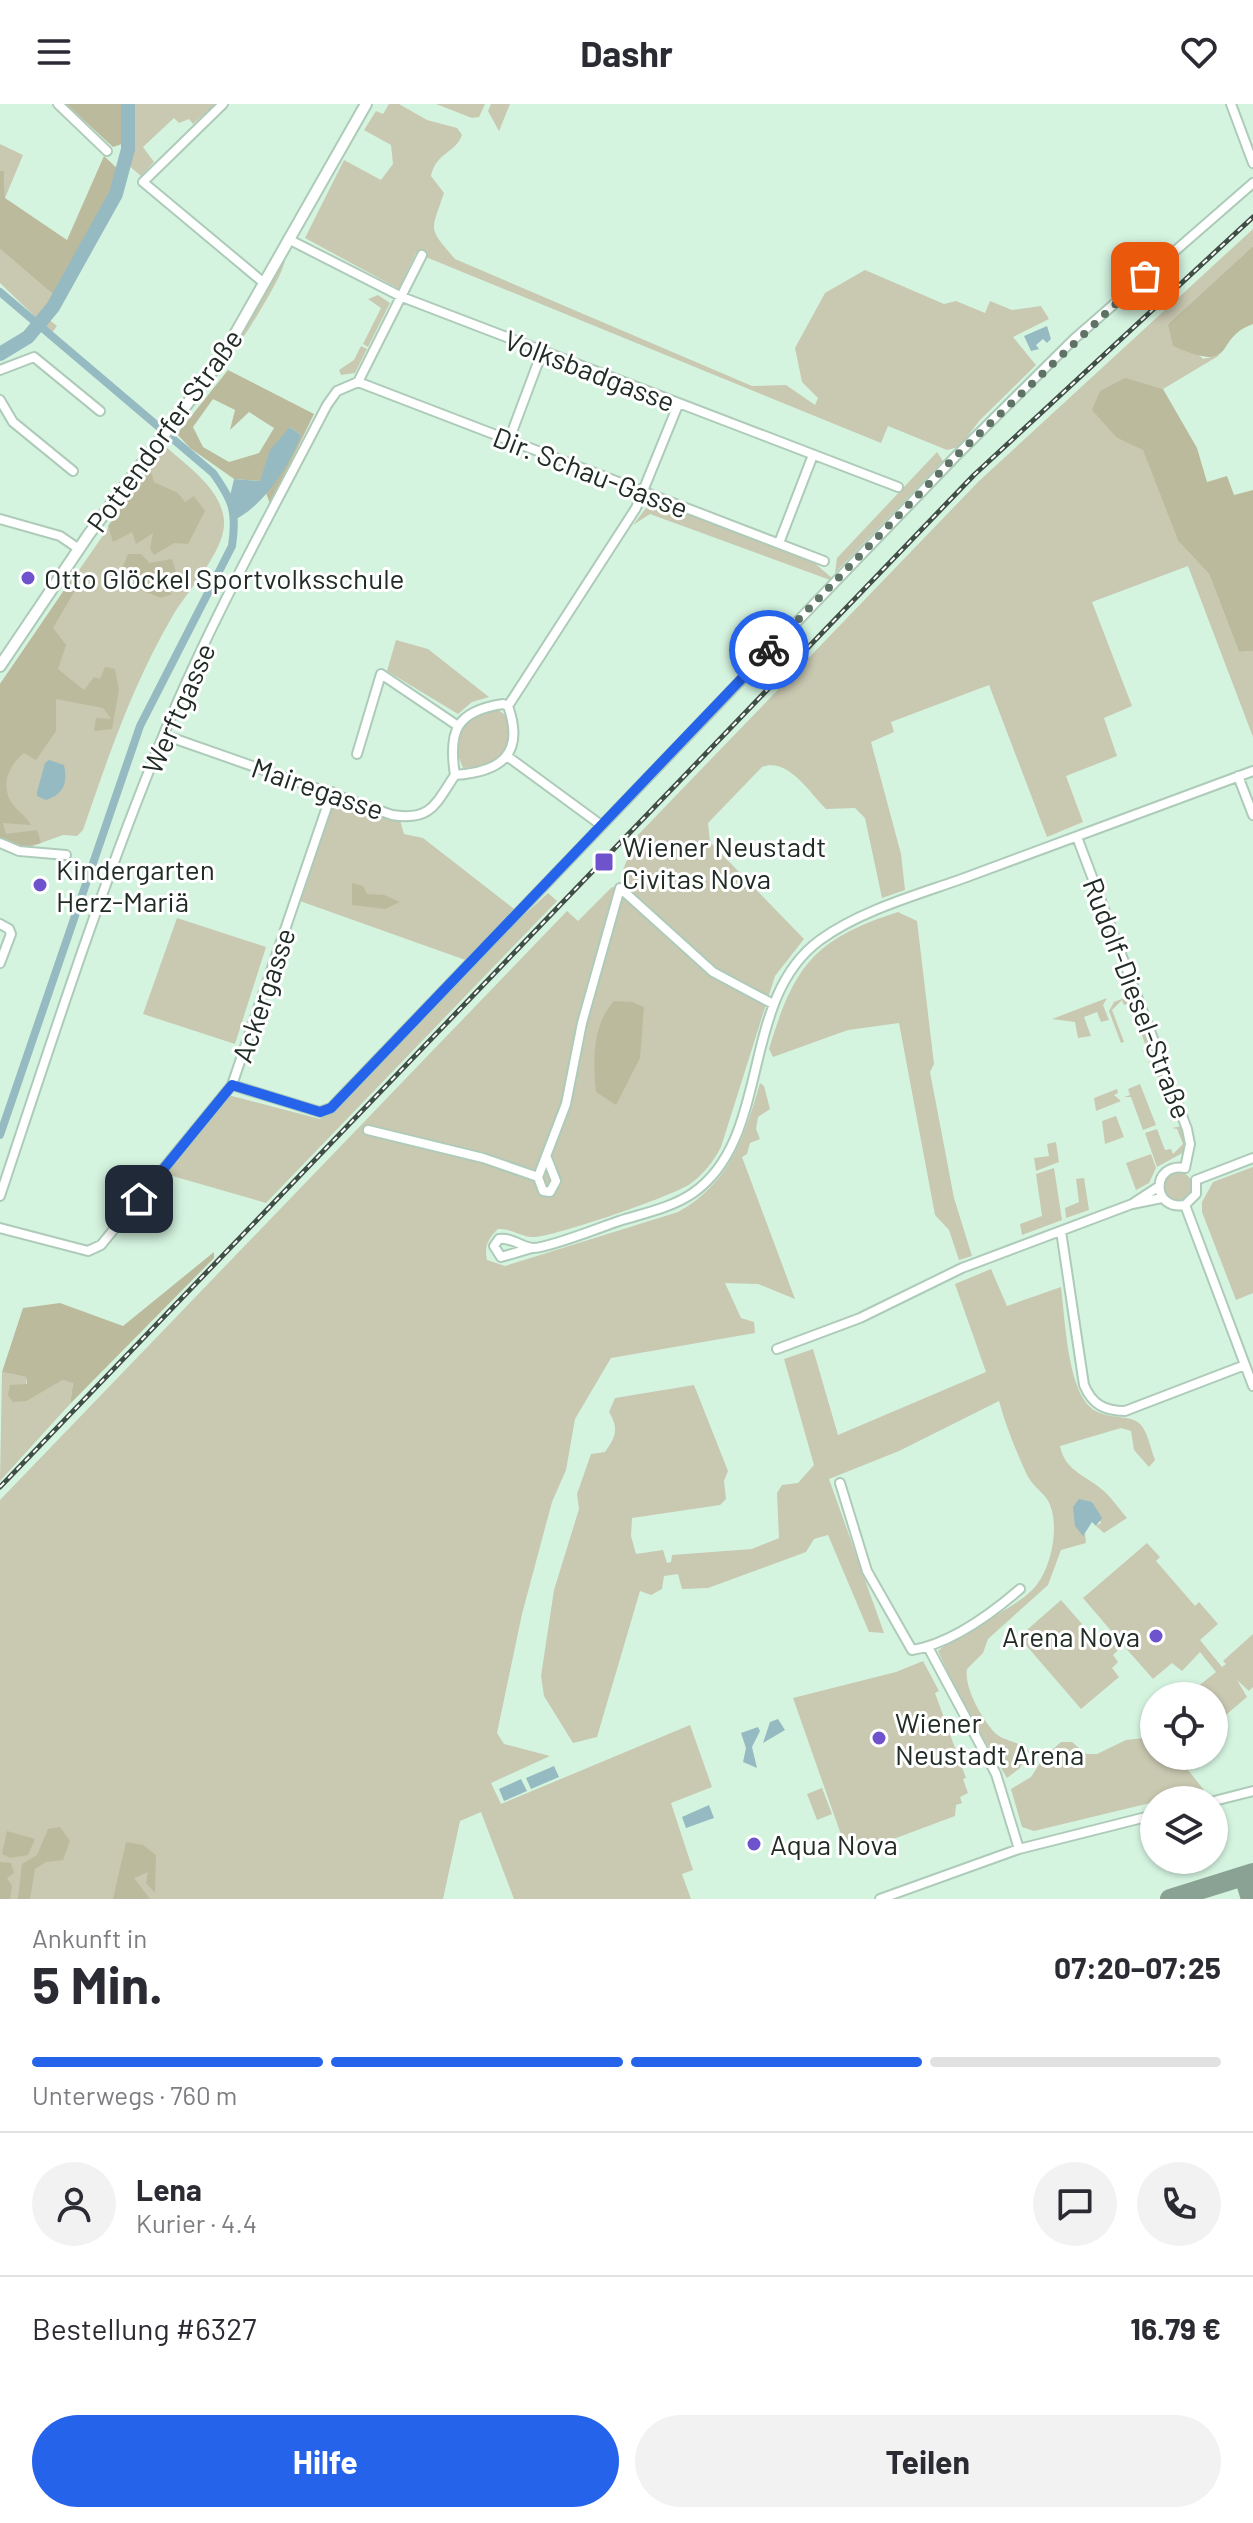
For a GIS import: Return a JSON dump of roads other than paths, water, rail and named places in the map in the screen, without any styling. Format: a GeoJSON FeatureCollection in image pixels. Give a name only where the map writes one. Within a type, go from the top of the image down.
{"type":"FeatureCollection","features":[{"type":"Feature","properties":{"kind":"main road","name":"Pottendorfer Straße"},"geometry":{"type":"LineString","coordinates":[[0,666],[79,549],[221,359],[366,104]]}},
{"type":"Feature","properties":{"kind":"street"},"geometry":{"type":"LineString","coordinates":[[58,104],[107,151]]}},
{"type":"Feature","properties":{"kind":"street"},"geometry":{"type":"LineString","coordinates":[[223,104],[143,182],[264,283]]}},
{"type":"Feature","properties":{"kind":"street"},"geometry":{"type":"LineString","coordinates":[[1231,104],[1253,163]]}},
{"type":"Feature","properties":{"kind":"street"},"geometry":{"type":"LineString","coordinates":[[232,1085],[320,1112],[331,1108],[955,457],[1074,339],[1253,183]]}},
{"type":"Feature","properties":{"kind":"street","name":"Volksbadgasse"},"geometry":{"type":"LineString","coordinates":[[288,239],[402,297],[898,487]]}},
{"type":"Feature","properties":{"kind":"street","name":"Werftgasse"},"geometry":{"type":"LineString","coordinates":[[0,1196],[57,1024],[164,735],[222,611],[327,405],[337,391],[358,382],[422,255]]}},
{"type":"Feature","properties":{"kind":"street"},"geometry":{"type":"LineString","coordinates":[[509,440],[542,352]]}},
{"type":"Feature","properties":{"kind":"street"},"geometry":{"type":"LineString","coordinates":[[0,370],[34,357],[100,411]]}},
{"type":"Feature","properties":{"kind":"street","name":"Dir. Schau-Gasse"},"geometry":{"type":"LineString","coordinates":[[358,382],[824,561]]}},
{"type":"Feature","properties":{"kind":"street"},"geometry":{"type":"LineString","coordinates":[[0,400],[13,422],[73,471]]}},
{"type":"Feature","properties":{"kind":"street"},"geometry":{"type":"LineString","coordinates":[[508,706],[479,709],[458,726],[451,744],[455,775],[490,770],[507,756],[515,740],[508,706],[645,492],[678,405]]}},
{"type":"Feature","properties":{"kind":"street"},"geometry":{"type":"LineString","coordinates":[[779,543],[813,455]]}},
{"type":"Feature","properties":{"kind":"street"},"geometry":{"type":"LineString","coordinates":[[0,519],[60,536],[79,549]]}},
{"type":"Feature","properties":{"kind":"street"},"geometry":{"type":"LineString","coordinates":[[357,754],[381,674],[458,726]]}},
{"type":"Feature","properties":{"kind":"street","name":"Mairegasse"},"geometry":{"type":"LineString","coordinates":[[164,735],[392,815],[413,818],[427,813],[455,775]]}},
{"type":"Feature","properties":{"kind":"street"},"geometry":{"type":"LineString","coordinates":[[507,756],[601,825]]}},
{"type":"Feature","properties":{"kind":"street"},"geometry":{"type":"LineString","coordinates":[[532,1248],[673,1204],[709,1179],[733,1145],[773,1004],[786,977],[817,942],[845,925],[903,901],[1253,771]]}},
{"type":"Feature","properties":{"kind":"street"},"geometry":{"type":"LineString","coordinates":[[1238,776],[1253,815]]}},
{"type":"Feature","properties":{"kind":"street","name":"Ackergasse"},"geometry":{"type":"LineString","coordinates":[[0,1228],[88,1251],[101,1245],[232,1085],[332,792]]}},
{"type":"Feature","properties":{"kind":"street","name":"Rudolf-Diesel-Straße"},"geometry":{"type":"LineString","coordinates":[[1077,837],[1187,1129],[1190,1144],[1185,1168]]}},
{"type":"Feature","properties":{"kind":"street"},"geometry":{"type":"LineString","coordinates":[[0,843],[19,851],[66,855]]}},
{"type":"Feature","properties":{"kind":"street"},"geometry":{"type":"LineString","coordinates":[[547,1158],[555,1188],[550,1192],[543,1191],[538,1177],[573,1080],[582,1023],[620,888],[713,972],[773,1004]]}},
{"type":"Feature","properties":{"kind":"street"},"geometry":{"type":"LineString","coordinates":[[0,924],[11,934],[0,963]]}},
{"type":"Feature","properties":{"kind":"street"},"geometry":{"type":"LineString","coordinates":[[368,1130],[483,1158],[538,1177]]}},
{"type":"Feature","properties":{"kind":"street"},"geometry":{"type":"LineString","coordinates":[[1196,1180],[1253,1158]]}},
{"type":"Feature","properties":{"kind":"street"},"geometry":{"type":"LineString","coordinates":[[1169,1168],[1185,1168],[1196,1180],[1196,1194],[1185,1205],[1172,1205],[1160,1193],[1163,1173],[1169,1168]]}},
{"type":"Feature","properties":{"kind":"street"},"geometry":{"type":"LineString","coordinates":[[777,1349],[860,1318],[974,1264],[1160,1193]]}},
{"type":"Feature","properties":{"kind":"street"},"geometry":{"type":"LineString","coordinates":[[1185,1205],[1253,1386]]}},
{"type":"Feature","properties":{"kind":"street"},"geometry":{"type":"LineString","coordinates":[[1061,1231],[1084,1385],[1097,1405],[1110,1411],[1125,1411],[1245,1365]]}},
{"type":"Feature","properties":{"kind":"street"},"geometry":{"type":"LineString","coordinates":[[840,1483],[867,1571],[912,1650],[928,1647],[990,1612],[1020,1589]]}},
{"type":"Feature","properties":{"kind":"street"},"geometry":{"type":"LineString","coordinates":[[928,1647],[996,1774],[1019,1849]]}},
{"type":"Feature","properties":{"kind":"street"},"geometry":{"type":"LineString","coordinates":[[1228,1797],[1253,1791]]}},
{"type":"Feature","properties":{"kind":"street"},"geometry":{"type":"LineString","coordinates":[[880,1899],[1019,1849],[1140,1819]]}},
{"type":"Feature","properties":{"kind":"water"},"geometry":{"type":"Polygon","coordinates":[[[1047,326],[1051,339],[1047,343],[1043,339],[1036,345],[1039,349],[1031,351],[1024,336],[1047,326]]]}},
{"type":"Feature","properties":{"kind":"water"},"geometry":{"type":"Polygon","coordinates":[[[290,427],[301,435],[283,471],[257,504],[236,519],[230,496],[234,479],[260,481],[270,450],[290,427]]]}},
{"type":"Feature","properties":{"kind":"water"},"geometry":{"type":"Polygon","coordinates":[[[49,760],[64,765],[65,777],[61,791],[46,800],[37,796],[37,792],[45,763],[49,760]]]}},
{"type":"Feature","properties":{"kind":"water"},"geometry":{"type":"Polygon","coordinates":[[[1079,1499],[1092,1502],[1102,1518],[1096,1526],[1092,1522],[1083,1536],[1075,1526],[1073,1507],[1079,1499]]]}},
{"type":"Feature","properties":{"kind":"water"},"geometry":{"type":"Polygon","coordinates":[[[778,1719],[785,1730],[763,1743],[770,1722],[778,1719]]]}},
{"type":"Feature","properties":{"kind":"water"},"geometry":{"type":"Polygon","coordinates":[[[758,1727],[760,1731],[752,1747],[757,1768],[743,1762],[746,1748],[741,1733],[758,1727]]]}},
{"type":"Feature","properties":{"kind":"water"},"geometry":{"type":"Polygon","coordinates":[[[554,1766],[559,1777],[531,1789],[526,1778],[554,1766]]]}},
{"type":"Feature","properties":{"kind":"water"},"geometry":{"type":"Polygon","coordinates":[[[521,1779],[527,1791],[504,1801],[499,1789],[521,1779]]]}},
{"type":"Feature","properties":{"kind":"water"},"geometry":{"type":"Polygon","coordinates":[[[709,1805],[714,1818],[686,1828],[682,1817],[709,1805]]]}},
{"type":"Feature","properties":{"kind":"waterway"},"geometry":{"type":"LineString","coordinates":[[0,354],[28,337],[53,307],[116,194],[128,149],[128,104]]}},
{"type":"Feature","properties":{"kind":"waterway"},"geometry":{"type":"LineString","coordinates":[[0,292],[213,473],[229,499],[234,524],[232,546],[140,726],[0,1135]]}},
{"type":"Feature","properties":{"kind":"railway"},"geometry":{"type":"LineString","coordinates":[[0,1487],[974,475],[1253,217]]}},
{"type":"Feature","properties":{"kind":"place","name":"Otto Glöckel Sportvolksschule"},"geometry":{"type":"Point","coordinates":[28,578]}},
{"type":"Feature","properties":{"kind":"place","name":"Wiener Neustadt Civitas Nova"},"geometry":{"type":"Point","coordinates":[604,862]}},
{"type":"Feature","properties":{"kind":"place","name":"Kindergarten Herz-Mariä"},"geometry":{"type":"Point","coordinates":[40,885]}},
{"type":"Feature","properties":{"kind":"place","name":"Arena Nova"},"geometry":{"type":"Point","coordinates":[1156,1636]}},
{"type":"Feature","properties":{"kind":"place","name":"Wiener Neustadt Arena"},"geometry":{"type":"Point","coordinates":[879,1738]}},
{"type":"Feature","properties":{"kind":"place","name":"Aqua Nova"},"geometry":{"type":"Point","coordinates":[754,1844]}}]}
